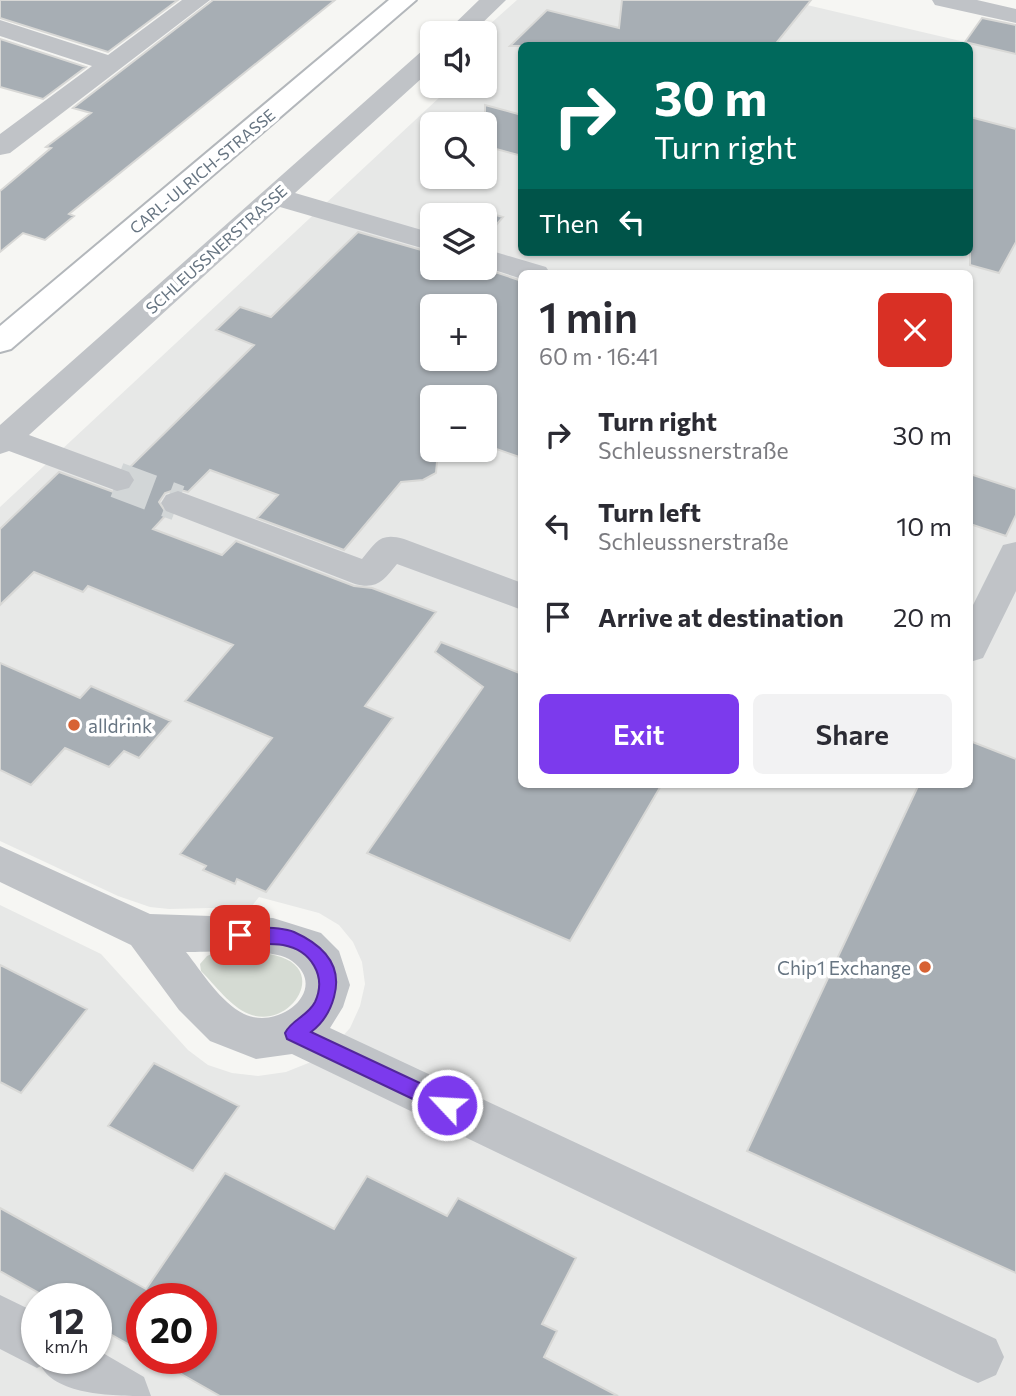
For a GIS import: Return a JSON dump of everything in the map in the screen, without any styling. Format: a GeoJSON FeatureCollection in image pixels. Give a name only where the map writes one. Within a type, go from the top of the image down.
{"type":"FeatureCollection","features":[{"type":"Feature","properties":{"kind":"main road","name":"CARL-ULRICH-STRASSE"},"geometry":{"type":"LineString","coordinates":[[0,342],[404,0]]}},
{"type":"Feature","properties":{"kind":"street"},"geometry":{"type":"LineString","coordinates":[[0,147],[198,0]]}},
{"type":"Feature","properties":{"kind":"street"},"geometry":{"type":"LineString","coordinates":[[470,21],[494,0]]}},
{"type":"Feature","properties":{"kind":"street"},"geometry":{"type":"LineString","coordinates":[[944,0],[1016,16]]}},
{"type":"Feature","properties":{"kind":"street"},"geometry":{"type":"LineString","coordinates":[[0,28],[111,64]]}},
{"type":"Feature","properties":{"kind":"street","name":"SCHLEUSSNERSTRASSE"},"geometry":{"type":"LineString","coordinates":[[3,440],[420,66]]}},
{"type":"Feature","properties":{"kind":"street"},"geometry":{"type":"LineString","coordinates":[[275,196],[420,238]]}},
{"type":"Feature","properties":{"kind":"street"},"geometry":{"type":"LineString","coordinates":[[497,262],[525,270]]}},
{"type":"Feature","properties":{"kind":"street"},"geometry":{"type":"LineString","coordinates":[[3,440],[117,480]]}},
{"type":"Feature","properties":{"kind":"street"},"geometry":{"type":"LineString","coordinates":[[178,503],[368,575],[391,548],[518,596]]}},
{"type":"Feature","properties":{"kind":"street"},"geometry":{"type":"LineString","coordinates":[[973,642],[1016,554]]}},
{"type":"Feature","properties":{"kind":"street"},"geometry":{"type":"LineString","coordinates":[[0,863],[146,932],[273,936],[289,938],[303,944],[318,955],[327,969],[329,984],[323,1006],[312,1020],[294,1033],[276,1039],[256,1040],[237,1034],[210,1013],[146,932]]}},
{"type":"Feature","properties":{"kind":"street"},"geometry":{"type":"LineString","coordinates":[[294,1033],[978,1357]]}},
{"type":"Feature","properties":{"kind":"street"},"geometry":{"type":"LineString","coordinates":[[0,1320],[21,1332]]}},
{"type":"Feature","properties":{"kind":"street"},"geometry":{"type":"LineString","coordinates":[[89,1374],[125,1396]]}},
{"type":"Feature","properties":{"kind":"shaded area"},"geometry":{"type":"Polygon","coordinates":[[[517,0],[811,0],[807,5],[965,42],[518,42],[518,256],[973,256],[973,44],[1016,54],[1016,1396],[0,1396],[0,905],[101,954],[188,1050],[208,1065],[232,1073],[258,1076],[286,1072],[311,1062],[333,1047],[350,1028],[360,1006],[365,984],[362,962],[353,942],[339,925],[319,913],[259,897],[251,907],[150,907],[118,896],[0,841],[0,507],[420,116],[420,189],[497,189],[497,112],[424,112],[439,98],[497,98],[497,21],[493,21],[517,0]]]}},
{"type":"Feature","properties":{"kind":"shaded area"},"geometry":{"type":"Polygon","coordinates":[[[217,952],[266,953],[295,965],[301,975],[302,986],[297,998],[277,1014],[264,1017],[242,1011],[201,971],[200,964],[207,956],[217,952]]]}},
{"type":"Feature","properties":{"kind":"building"},"geometry":{"type":"Polygon","coordinates":[[[0,0],[178,0],[108,52],[0,18],[0,0]]]}},
{"type":"Feature","properties":{"kind":"building"},"geometry":{"type":"Polygon","coordinates":[[[213,0],[335,0],[69,214],[74,216],[45,240],[23,233],[0,252],[0,191],[51,148],[46,147],[91,113],[73,108],[213,0]]]}},
{"type":"Feature","properties":{"kind":"building"},"geometry":{"type":"Polygon","coordinates":[[[622,0],[811,0],[777,42],[518,42],[518,46],[510,46],[547,10],[619,28],[622,0]]]}},
{"type":"Feature","properties":{"kind":"building"},"geometry":{"type":"Polygon","coordinates":[[[982,18],[1016,25],[1016,54],[965,42],[982,18]]]}},
{"type":"Feature","properties":{"kind":"building"},"geometry":{"type":"Polygon","coordinates":[[[0,39],[86,67],[43,99],[0,87],[0,39]]]}},
{"type":"Feature","properties":{"kind":"building"},"geometry":{"type":"Polygon","coordinates":[[[485,105],[518,114],[518,155],[497,149],[497,112],[485,112],[485,105]]]}},
{"type":"Feature","properties":{"kind":"building"},"geometry":{"type":"Polygon","coordinates":[[[973,118],[1016,129],[1016,242],[999,273],[970,265],[970,256],[973,256],[973,118]]]}},
{"type":"Feature","properties":{"kind":"building"},"geometry":{"type":"Polygon","coordinates":[[[358,232],[420,250],[420,280],[497,280],[497,273],[518,280],[518,457],[497,449],[497,385],[420,385],[420,462],[437,462],[436,473],[423,480],[401,482],[344,550],[257,518],[278,495],[210,470],[188,492],[177,489],[165,493],[159,502],[167,514],[153,529],[222,555],[236,541],[354,586],[372,588],[436,612],[365,706],[393,718],[266,892],[237,879],[235,884],[203,870],[206,866],[180,854],[272,738],[185,701],[233,645],[88,586],[83,592],[34,572],[0,605],[0,529],[59,472],[116,493],[131,489],[136,479],[128,469],[254,345],[216,330],[240,307],[271,317],[358,232]]]}},
{"type":"Feature","properties":{"kind":"building"},"geometry":{"type":"Polygon","coordinates":[[[973,475],[1016,489],[1016,515],[1006,536],[973,525],[973,475]]]}},
{"type":"Feature","properties":{"kind":"building"},"geometry":{"type":"Polygon","coordinates":[[[441,642],[518,672],[518,788],[660,788],[570,941],[367,853],[483,687],[435,652],[441,642]]]}},
{"type":"Feature","properties":{"kind":"building","name":"alldrink"},"geometry":{"type":"Polygon","coordinates":[[[0,663],[80,698],[91,686],[171,721],[139,758],[124,751],[109,767],[65,748],[31,785],[0,770],[0,663]]]}},
{"type":"Feature","properties":{"kind":"building","name":"Chip1 Exchange"},"geometry":{"type":"Polygon","coordinates":[[[973,742],[1016,759],[1016,1273],[747,1151],[917,788],[973,788],[973,742]]]}},
{"type":"Feature","properties":{"kind":"building"},"geometry":{"type":"Polygon","coordinates":[[[0,965],[87,1009],[21,1093],[0,1082],[0,965]]]}},
{"type":"Feature","properties":{"kind":"building"},"geometry":{"type":"Polygon","coordinates":[[[154,1063],[239,1106],[193,1171],[108,1126],[154,1063]]]}},
{"type":"Feature","properties":{"kind":"building"},"geometry":{"type":"Polygon","coordinates":[[[225,1173],[334,1229],[367,1176],[447,1216],[458,1198],[576,1258],[542,1324],[557,1331],[544,1357],[618,1396],[220,1396],[181,1374],[217,1374],[217,1283],[150,1283],[225,1173]]]}},
{"type":"Feature","properties":{"kind":"building"},"geometry":{"type":"Polygon","coordinates":[[[0,1208],[135,1283],[126,1283],[126,1343],[112,1335],[112,1283],[21,1283],[0,1271],[0,1208]]]}},
{"type":"Feature","properties":{"kind":"tunnel"},"geometry":{"type":"LineString","coordinates":[[117,480],[178,503]]}},
{"type":"Feature","properties":{"kind":"place","name":"alldrink"},"geometry":{"type":"Point","coordinates":[74,725]}},
{"type":"Feature","properties":{"kind":"place","name":"Chip1 Exchange"},"geometry":{"type":"Point","coordinates":[925,967]}},
{"type":"Feature","properties":{"kind":"route"},"geometry":{"type":"LineString","coordinates":[[240,935],[289,938],[318,955],[327,969],[329,984],[323,1006],[312,1020],[294,1033],[447,1105]]}}]}
